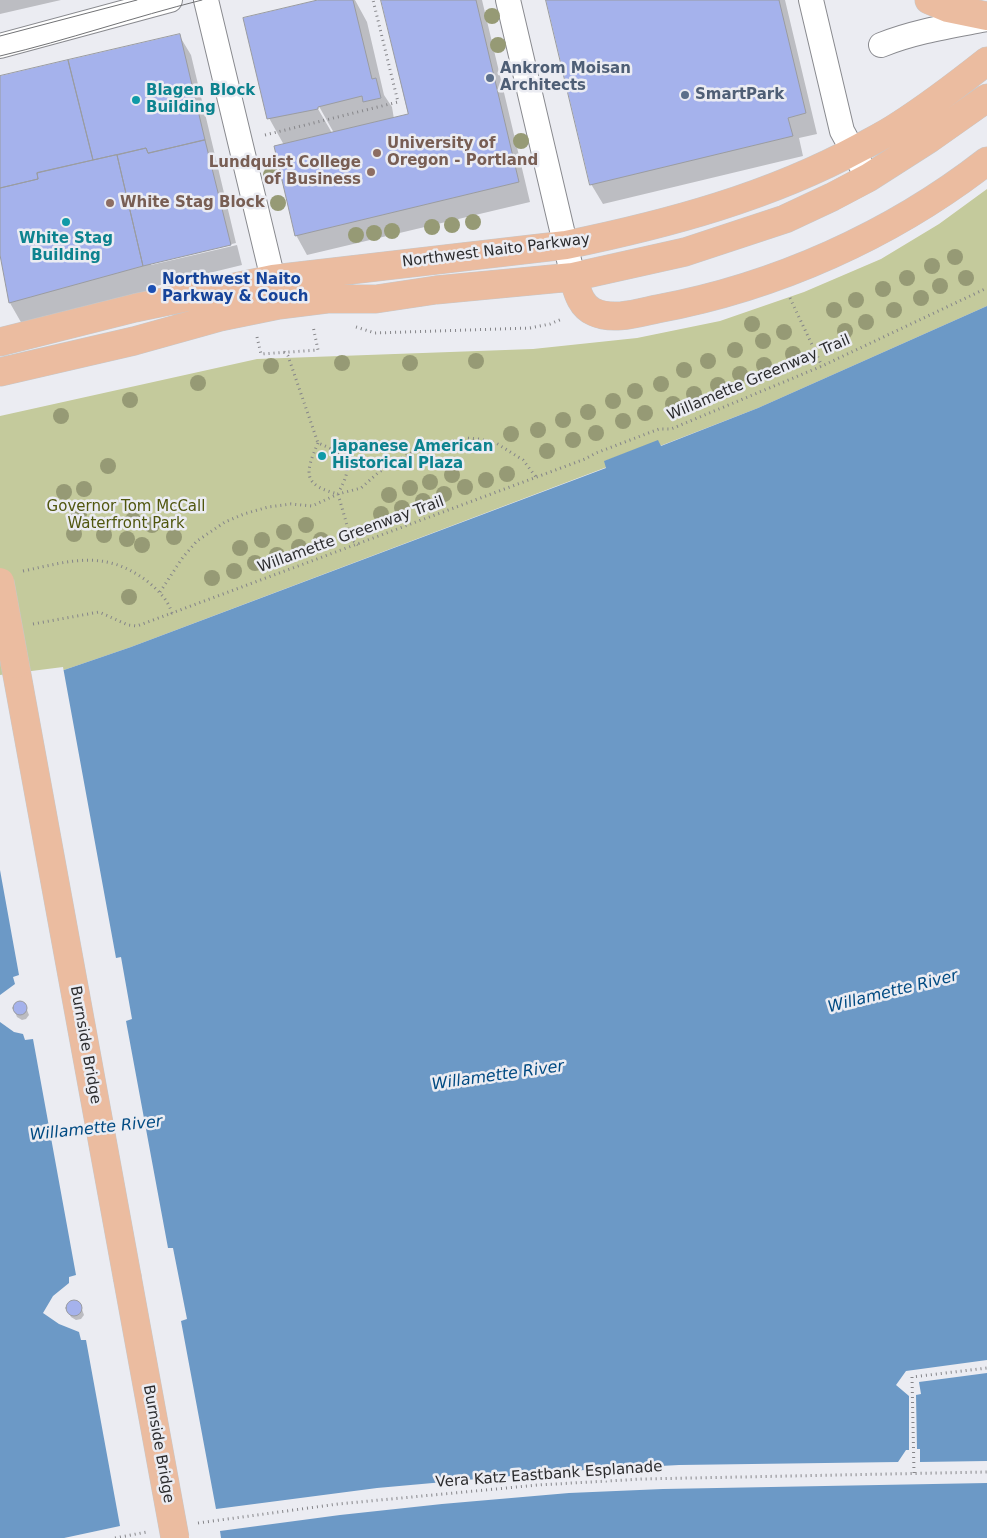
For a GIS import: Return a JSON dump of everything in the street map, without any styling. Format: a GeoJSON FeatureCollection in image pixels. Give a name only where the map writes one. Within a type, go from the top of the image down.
{"type":"FeatureCollection","features":[{"type":"Feature","properties":{"kind":"main road"},"geometry":{"type":"LineString","coordinates":[[929,0],[948,8],[987,18]]}},
{"type":"Feature","properties":{"kind":"main road","name":"Northwest Naito Parkway"},"geometry":{"type":"LineString","coordinates":[[0,342],[135,308],[273,279],[566,245],[737,201],[788,182],[852,152],[897,127],[961,82],[987,61]]}},
{"type":"Feature","properties":{"kind":"main road"},"geometry":{"type":"LineString","coordinates":[[0,372],[134,341],[220,317],[279,305],[327,299],[376,299],[436,290],[574,277],[686,252],[785,219],[832,197],[868,178],[929,140],[987,98]]}},
{"type":"Feature","properties":{"kind":"main road"},"geometry":{"type":"LineString","coordinates":[[574,277],[579,296],[585,307],[593,312],[615,316],[696,301],[737,290],[781,275],[892,224],[960,182],[987,161]]}},
{"type":"Feature","properties":{"kind":"main road","name":"Burnside Bridge"},"geometry":{"type":"LineString","coordinates":[[9,577],[173,1531]]}},
{"type":"Feature","properties":{"kind":"street"},"geometry":{"type":"LineString","coordinates":[[0,46],[170,0]]}},
{"type":"Feature","properties":{"kind":"street"},"geometry":{"type":"LineString","coordinates":[[206,0],[279,305]]}},
{"type":"Feature","properties":{"kind":"street"},"geometry":{"type":"LineString","coordinates":[[508,0],[574,277]]}},
{"type":"Feature","properties":{"kind":"street"},"geometry":{"type":"LineString","coordinates":[[811,0],[842,131],[868,178]]}},
{"type":"Feature","properties":{"kind":"street"},"geometry":{"type":"LineString","coordinates":[[881,45],[930,29],[987,18]]}},
{"type":"Feature","properties":{"kind":"path"},"geometry":{"type":"LineString","coordinates":[[265,135],[398,102],[373,0]]}},
{"type":"Feature","properties":{"kind":"path","name":"Willamette Greenway Trail"},"geometry":{"type":"LineString","coordinates":[[32,624],[99,612],[128,625],[138,626],[358,545],[659,429],[670,429],[822,366],[987,288]]}},
{"type":"Feature","properties":{"kind":"path"},"geometry":{"type":"LineString","coordinates":[[795,306],[822,366]]}},
{"type":"Feature","properties":{"kind":"path"},"geometry":{"type":"LineString","coordinates":[[262,354],[318,350]]}},
{"type":"Feature","properties":{"kind":"path"},"geometry":{"type":"LineString","coordinates":[[284,352],[288,356],[318,443],[310,463],[311,479],[322,490],[338,494]]}},
{"type":"Feature","properties":{"kind":"path"},"geometry":{"type":"LineString","coordinates":[[160,592],[179,563],[197,541],[225,522],[268,507],[291,504],[312,506],[338,494],[360,488],[390,465],[422,447],[466,438],[478,438],[496,443],[523,460],[536,477]]}},
{"type":"Feature","properties":{"kind":"path"},"geometry":{"type":"LineString","coordinates":[[318,443],[340,453],[345,461],[348,471],[338,494],[351,539],[358,545]]}},
{"type":"Feature","properties":{"kind":"path"},"geometry":{"type":"LineString","coordinates":[[9,577],[72,561],[102,560],[134,572],[160,592],[167,601],[172,613]]}},
{"type":"Feature","properties":{"kind":"path"},"geometry":{"type":"LineString","coordinates":[[914,1473],[912,1377],[987,1368]]}},
{"type":"Feature","properties":{"kind":"path","name":"Vera Katz Eastbank Esplanade"},"geometry":{"type":"LineString","coordinates":[[115,1538],[173,1531],[338,1504],[538,1485],[642,1478],[987,1472]]}},
{"type":"Feature","properties":{"kind":"green space","name":"Governor Tom McCall Waterfront Park"},"geometry":{"type":"Polygon","coordinates":[[[987,189],[987,306],[758,408],[660,446],[658,441],[605,461],[607,467],[131,647],[64,670],[0,678],[0,416],[257,359],[533,349],[637,338],[720,321],[804,292],[881,259],[939,224],[987,189]]]}},
{"type":"Feature","properties":{"kind":"water","name":"Willamette River"},"geometry":{"type":"Polygon","coordinates":[[[987,306],[987,1538],[0,1538],[0,678],[64,670],[131,647],[606,468],[604,461],[658,440],[661,446],[758,408],[987,306]]]}},
{"type":"Feature","properties":{"kind":"pier"},"geometry":{"type":"Polygon","coordinates":[[[63,667],[116,958],[121,957],[132,1019],[126,1021],[168,1248],[173,1248],[187,1319],[181,1321],[216,1509],[377,1488],[567,1471],[679,1465],[898,1462],[906,1450],[909,1450],[909,1396],[896,1385],[906,1371],[987,1360],[987,1373],[919,1382],[921,1394],[916,1395],[917,1449],[920,1449],[920,1462],[987,1461],[987,1483],[663,1489],[569,1493],[340,1515],[220,1531],[221,1538],[64,1538],[120,1526],[86,1340],[81,1340],[79,1332],[59,1324],[43,1313],[53,1296],[69,1283],[69,1277],[76,1275],[33,1039],[25,1040],[23,1034],[14,1032],[0,1022],[0,995],[15,984],[13,977],[19,975],[0,870],[0,675],[63,667]]]}},
{"type":"Feature","properties":{"kind":"building"},"geometry":{"type":"Polygon","coordinates":[[[318,0],[353,0],[372,79],[376,78],[381,98],[363,102],[362,96],[318,107],[318,109],[267,119],[243,18],[318,0]]]}},
{"type":"Feature","properties":{"kind":"building"},"geometry":{"type":"Polygon","coordinates":[[[381,0],[476,0],[519,182],[295,236],[274,146],[408,114],[381,0]]]}},
{"type":"Feature","properties":{"kind":"building","name":"SmartPark"},"geometry":{"type":"Polygon","coordinates":[[[546,0],[779,0],[806,113],[788,118],[793,136],[590,185],[546,0]]]}},
{"type":"Feature","properties":{"kind":"building","name":"Blagen Block Building"},"geometry":{"type":"Polygon","coordinates":[[[180,34],[205,140],[148,153],[146,148],[93,160],[68,60],[180,34]]]}},
{"type":"Feature","properties":{"kind":"building"},"geometry":{"type":"Polygon","coordinates":[[[68,60],[93,160],[37,173],[38,179],[0,188],[0,76],[68,60]]]}},
{"type":"Feature","properties":{"kind":"building"},"geometry":{"type":"Polygon","coordinates":[[[205,140],[231,245],[143,266],[117,155],[146,148],[148,153],[205,140]]]}},
{"type":"Feature","properties":{"kind":"building","name":"White Stag Building"},"geometry":{"type":"Polygon","coordinates":[[[117,155],[143,266],[9,303],[0,255],[0,188],[38,179],[37,173],[117,155]]]}},
{"type":"Feature","properties":{"kind":"building"},"geometry":{"type":"Polygon","coordinates":[[[17,1001],[23,1001],[27,1008],[23,1015],[17,1015],[13,1011],[13,1005],[17,1001]]]}},
{"type":"Feature","properties":{"kind":"building"},"geometry":{"type":"Polygon","coordinates":[[[74,1300],[80,1302],[82,1308],[80,1314],[74,1316],[68,1314],[66,1308],[68,1302],[74,1300]]]}},
{"type":"Feature","properties":{"kind":"tram line"},"geometry":{"type":"LineString","coordinates":[[0,36],[137,0]]}},
{"type":"Feature","properties":{"kind":"tram line"},"geometry":{"type":"LineString","coordinates":[[0,56],[202,0]]}},
{"type":"Feature","properties":{"kind":"place","name":"Ankrom Moisan Architects"},"geometry":{"type":"Point","coordinates":[490,78]}},
{"type":"Feature","properties":{"kind":"place","name":"SmartPark"},"geometry":{"type":"Point","coordinates":[685,95]}},
{"type":"Feature","properties":{"kind":"place","name":"Blagen Block Building"},"geometry":{"type":"Point","coordinates":[136,100]}},
{"type":"Feature","properties":{"kind":"place","name":"University of Oregon - Portland"},"geometry":{"type":"Point","coordinates":[377,153]}},
{"type":"Feature","properties":{"kind":"place","name":"Lundquist College of Business"},"geometry":{"type":"Point","coordinates":[371,172]}},
{"type":"Feature","properties":{"kind":"place","name":"White Stag Block"},"geometry":{"type":"Point","coordinates":[110,203]}},
{"type":"Feature","properties":{"kind":"place","name":"White Stag Building"},"geometry":{"type":"Point","coordinates":[66,222]}},
{"type":"Feature","properties":{"kind":"place","name":"Northwest Naito Parkway & Couch"},"geometry":{"type":"Point","coordinates":[152,289]}},
{"type":"Feature","properties":{"kind":"place","name":"Japanese American Historical Plaza"},"geometry":{"type":"Point","coordinates":[322,456]}}]}
